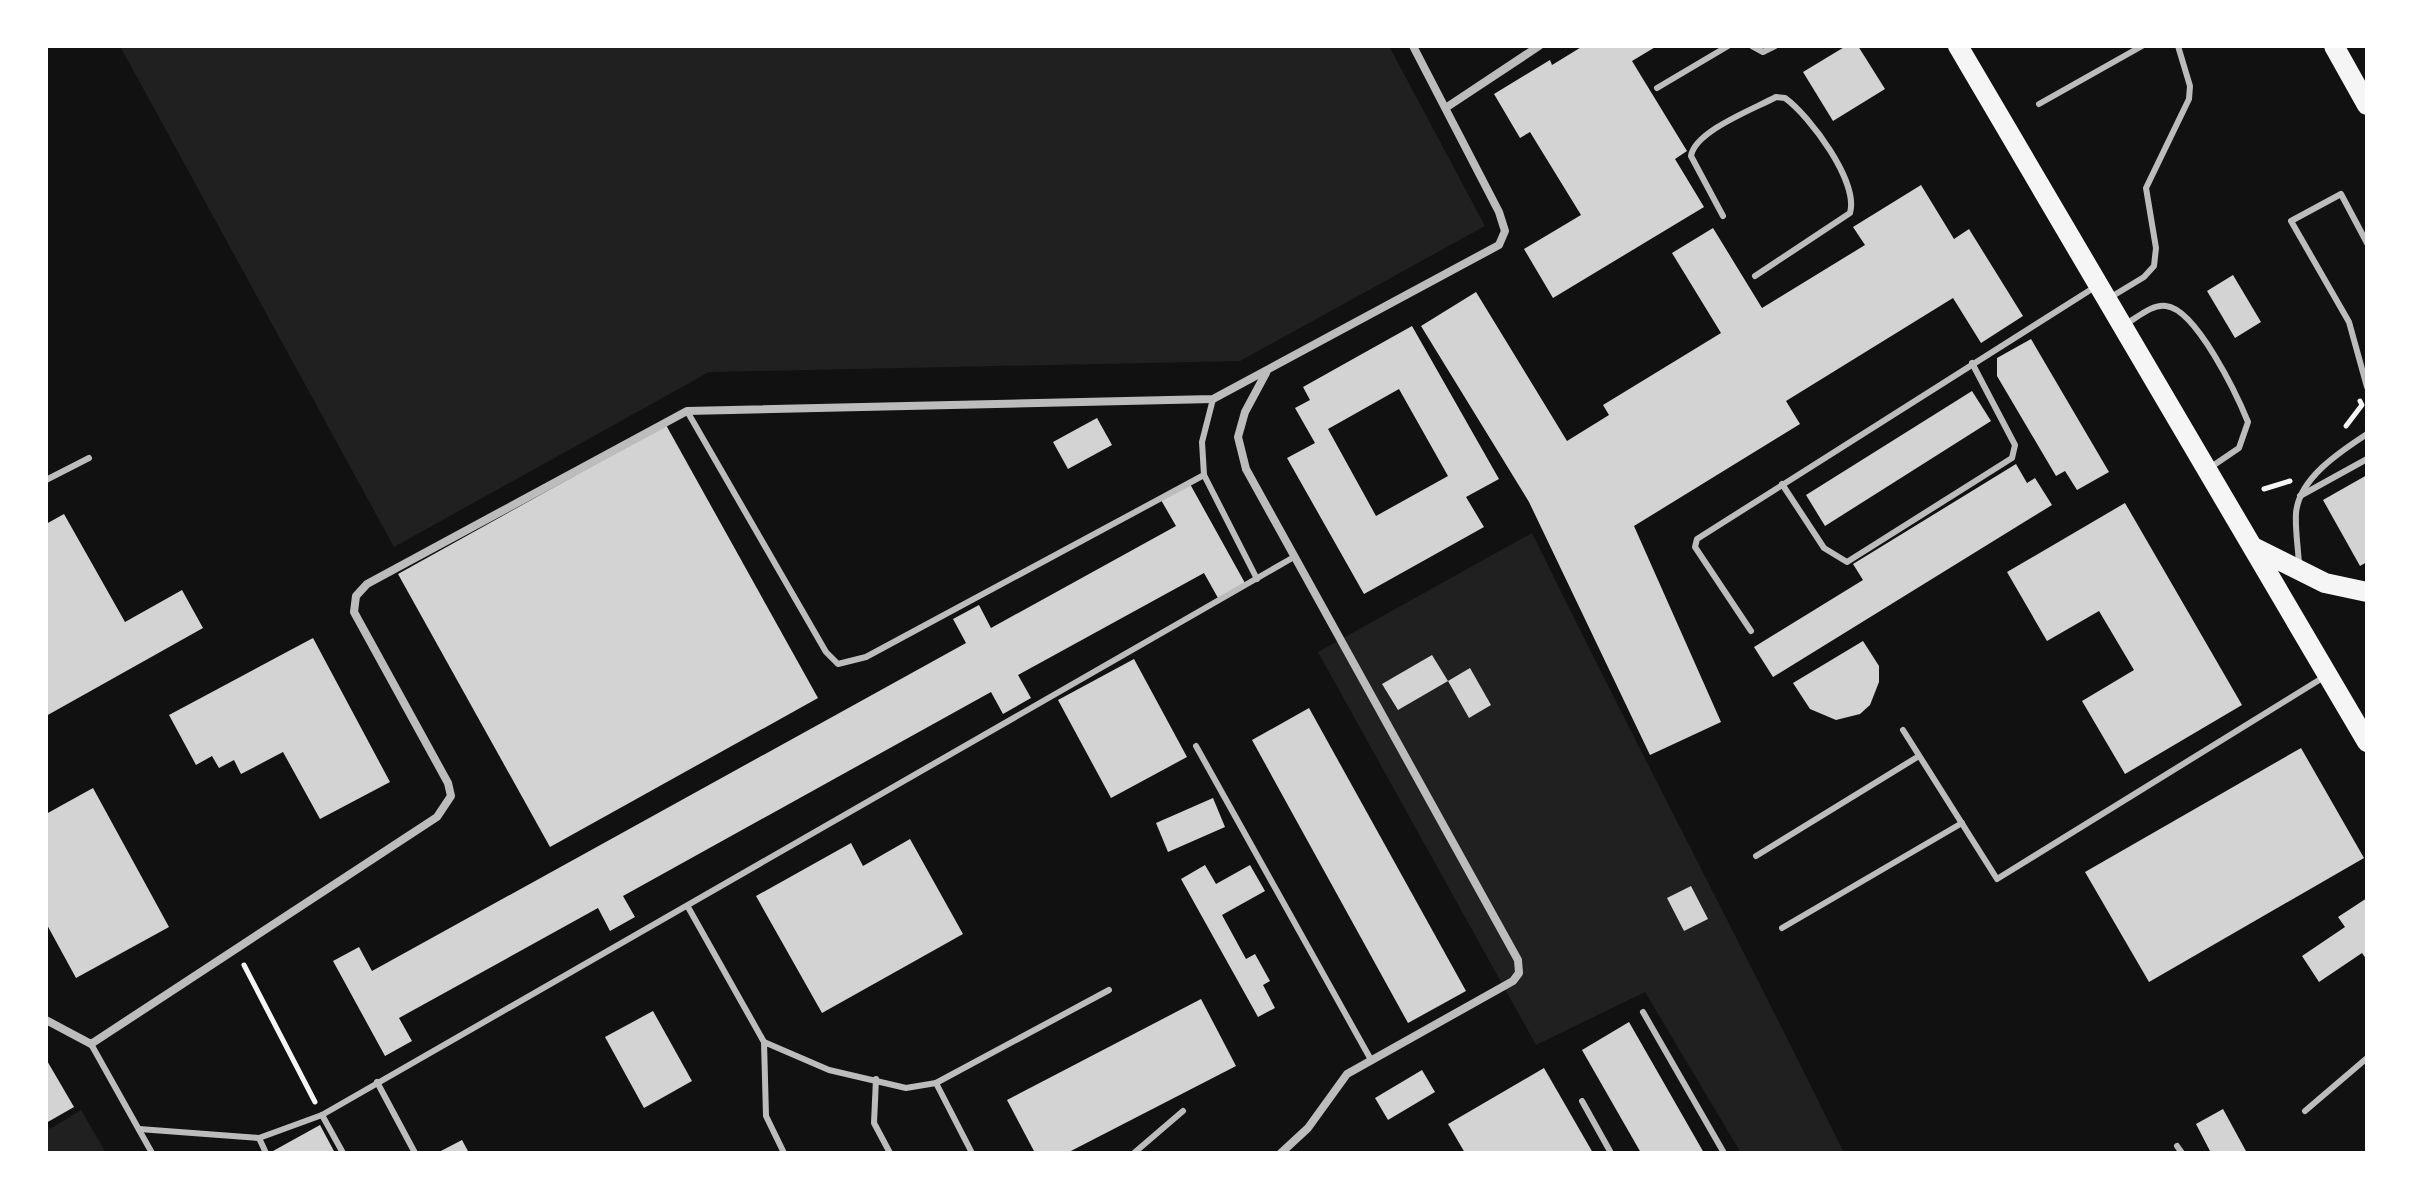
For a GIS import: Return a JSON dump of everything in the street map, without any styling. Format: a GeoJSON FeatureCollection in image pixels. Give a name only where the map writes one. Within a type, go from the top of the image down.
{"type":"FeatureCollection","features":[{"type":"Feature","properties":{"kind":"main road"},"geometry":{"type":"LineString","coordinates":[[1958,46],[2367,742]]}},
{"type":"Feature","properties":{"kind":"main road"},"geometry":{"type":"LineString","coordinates":[[2334,46],[2367,105]]}},
{"type":"Feature","properties":{"kind":"main road"},"geometry":{"type":"LineString","coordinates":[[2253,547],[2299,569],[2361,588]]}},
{"type":"Feature","properties":{"kind":"street"},"geometry":{"type":"LineString","coordinates":[[46,1020],[91,1044],[234,947],[437,817],[451,796],[448,783],[354,612],[356,596],[367,584],[687,411],[1213,399],[1499,245],[1505,231],[1499,212],[1413,46]]}},
{"type":"Feature","properties":{"kind":"street"},"geometry":{"type":"LineString","coordinates":[[1447,107],[1539,46]]}},
{"type":"Feature","properties":{"kind":"street"},"geometry":{"type":"LineString","coordinates":[[1266,372],[1245,412],[1238,437],[1246,469],[1518,960],[1519,973],[1513,981],[1370,1058],[1347,1074],[1308,1128],[1281,1153]]}},
{"type":"Feature","properties":{"kind":"lane"},"geometry":{"type":"LineString","coordinates":[[1657,88],[1728,46]]}},
{"type":"Feature","properties":{"kind":"lane"},"geometry":{"type":"LineString","coordinates":[[1752,46],[1763,52],[1775,46]]}},
{"type":"Feature","properties":{"kind":"lane"},"geometry":{"type":"LineString","coordinates":[[2039,104],[2142,46]]}},
{"type":"Feature","properties":{"kind":"lane"},"geometry":{"type":"LineString","coordinates":[[1751,631],[1695,547],[1697,539],[1972,363],[2103,292],[2144,277],[2154,266],[2156,248],[2146,188],[2189,99],[2190,86],[2178,46]]}},
{"type":"Feature","properties":{"kind":"lane"},"geometry":{"type":"LineString","coordinates":[[1723,216],[1691,156],[1692,147],[1703,136],[1776,97],[1785,98],[1832,152],[1852,194],[1852,204],[1850,213],[1755,276]]}},
{"type":"Feature","properties":{"kind":"lane"},"geometry":{"type":"LineString","coordinates":[[2367,243],[2341,194],[2291,221],[2349,322],[2367,387]]}},
{"type":"Feature","properties":{"kind":"lane"},"geometry":{"type":"LineString","coordinates":[[2123,326],[2155,307],[2167,306],[2192,321],[2248,422],[2239,448],[2207,469]]}},
{"type":"Feature","properties":{"kind":"lane"},"geometry":{"type":"LineString","coordinates":[[1782,484],[1824,548],[1847,562],[2012,458],[2015,445],[1972,363]]}},
{"type":"Feature","properties":{"kind":"lane"},"geometry":{"type":"LineString","coordinates":[[1213,399],[1202,442],[1204,475],[1257,579]]}},
{"type":"Feature","properties":{"kind":"lane"},"geometry":{"type":"LineString","coordinates":[[687,411],[826,652],[838,664],[866,657],[1204,475]]}},
{"type":"Feature","properties":{"kind":"lane"},"geometry":{"type":"LineString","coordinates":[[2299,569],[2296,512],[2300,496],[2341,451],[2367,434]]}},
{"type":"Feature","properties":{"kind":"lane"},"geometry":{"type":"LineString","coordinates":[[46,480],[89,458]]}},
{"type":"Feature","properties":{"kind":"lane"},"geometry":{"type":"LineString","coordinates":[[2300,496],[2367,459]]}},
{"type":"Feature","properties":{"kind":"lane"},"geometry":{"type":"LineString","coordinates":[[139,1129],[259,1138],[322,1115],[1294,557]]}},
{"type":"Feature","properties":{"kind":"lane"},"geometry":{"type":"LineString","coordinates":[[1903,730],[1997,879],[2327,675]]}},
{"type":"Feature","properties":{"kind":"lane"},"geometry":{"type":"LineString","coordinates":[[1196,746],[1370,1058]]}},
{"type":"Feature","properties":{"kind":"lane"},"geometry":{"type":"LineString","coordinates":[[1756,856],[1919,756]]}},
{"type":"Feature","properties":{"kind":"lane"},"geometry":{"type":"LineString","coordinates":[[1782,928],[1962,823]]}},
{"type":"Feature","properties":{"kind":"lane"},"geometry":{"type":"LineString","coordinates":[[688,907],[764,1042],[766,1116],[784,1153]]}},
{"type":"Feature","properties":{"kind":"lane"},"geometry":{"type":"LineString","coordinates":[[764,1042],[829,1070],[906,1088],[936,1083],[1109,990]]}},
{"type":"Feature","properties":{"kind":"lane"},"geometry":{"type":"LineString","coordinates":[[1643,1012],[1724,1153]]}},
{"type":"Feature","properties":{"kind":"lane"},"geometry":{"type":"LineString","coordinates":[[91,1044],[152,1153]]}},
{"type":"Feature","properties":{"kind":"lane"},"geometry":{"type":"LineString","coordinates":[[2305,1111],[2367,1058]]}},
{"type":"Feature","properties":{"kind":"lane"},"geometry":{"type":"LineString","coordinates":[[876,1079],[874,1123],[890,1153]]}},
{"type":"Feature","properties":{"kind":"lane"},"geometry":{"type":"LineString","coordinates":[[377,1082],[415,1153]]}},
{"type":"Feature","properties":{"kind":"lane"},"geometry":{"type":"LineString","coordinates":[[936,1083],[972,1153]]}},
{"type":"Feature","properties":{"kind":"lane"},"geometry":{"type":"LineString","coordinates":[[1582,1101],[1611,1153]]}},
{"type":"Feature","properties":{"kind":"lane"},"geometry":{"type":"LineString","coordinates":[[1134,1153],[1183,1111]]}},
{"type":"Feature","properties":{"kind":"lane"},"geometry":{"type":"LineString","coordinates":[[322,1115],[343,1153]]}},
{"type":"Feature","properties":{"kind":"lane"},"geometry":{"type":"LineString","coordinates":[[259,1138],[266,1153]]}},
{"type":"Feature","properties":{"kind":"lane"},"geometry":{"type":"LineString","coordinates":[[2177,1146],[2182,1153]]}},
{"type":"Feature","properties":{"kind":"path"},"geometry":{"type":"LineString","coordinates":[[234,947],[322,1115]]}},
{"type":"Feature","properties":{"kind":"shaded area"},"geometry":{"type":"Polygon","coordinates":[[[120,46],[1389,46],[1485,226],[1240,361],[709,372],[394,547],[120,46]]]}},
{"type":"Feature","properties":{"kind":"shaded area"},"geometry":{"type":"Polygon","coordinates":[[[1532,533],[1844,1153],[1741,1153],[1645,992],[1536,1045],[1318,652],[1532,533]]]}},
{"type":"Feature","properties":{"kind":"shaded area"},"geometry":{"type":"Polygon","coordinates":[[[81,1110],[106,1153],[46,1153],[46,1123],[50,1129],[81,1110]]]}},
{"type":"Feature","properties":{"kind":"building"},"geometry":{"type":"Polygon","coordinates":[[[1583,46],[1657,46],[1632,61],[1687,151],[1675,159],[1704,207],[1553,298],[1524,249],[1581,215],[1530,132],[1520,138],[1494,94],[1550,60],[1552,65],[1583,46]]]}},
{"type":"Feature","properties":{"kind":"building"},"geometry":{"type":"Polygon","coordinates":[[[1846,46],[1858,46],[1885,89],[1833,121],[1803,72],[1846,46]]]}},
{"type":"Feature","properties":{"kind":"building"},"geometry":{"type":"Polygon","coordinates":[[[1921,185],[1954,239],[1969,229],[2023,316],[1981,343],[1953,298],[1786,401],[1800,424],[1634,526],[1721,722],[1650,755],[1529,502],[1421,326],[1476,292],[1567,441],[1609,415],[1603,405],[1721,333],[1672,253],[1713,228],[1762,308],[1865,245],[1853,227],[1921,185]]]}},
{"type":"Feature","properties":{"kind":"building"},"geometry":{"type":"Polygon","coordinates":[[[2233,275],[2261,322],[2235,338],[2207,291],[2233,275]]]}},
{"type":"Feature","properties":{"kind":"building"},"geometry":{"type":"Polygon","coordinates":[[[1412,326],[1499,479],[1466,497],[1484,527],[1364,594],[1287,458],[1315,443],[1295,408],[1310,400],[1303,387],[1412,326]],[[1399,389],[1328,429],[1376,516],[1448,476],[1399,389]]]}},
{"type":"Feature","properties":{"kind":"building"},"geometry":{"type":"Polygon","coordinates":[[[2031,339],[2109,472],[2077,490],[2065,471],[2056,476],[1997,376],[1997,358],[2031,339]]]}},
{"type":"Feature","properties":{"kind":"building"},"geometry":{"type":"Polygon","coordinates":[[[1972,391],[1991,421],[1825,526],[1806,495],[1972,391]]]}},
{"type":"Feature","properties":{"kind":"building"},"geometry":{"type":"Polygon","coordinates":[[[1097,418],[1112,445],[1068,469],[1053,442],[1097,418]]]}},
{"type":"Feature","properties":{"kind":"building"},"geometry":{"type":"Polygon","coordinates":[[[666,425],[818,698],[550,847],[398,574],[666,425]]]}},
{"type":"Feature","properties":{"kind":"building"},"geometry":{"type":"Polygon","coordinates":[[[2016,464],[2027,483],[2035,478],[2052,505],[1773,677],[1754,647],[1863,580],[1853,564],[2016,464]]]}},
{"type":"Feature","properties":{"kind":"building"},"geometry":{"type":"Polygon","coordinates":[[[2367,475],[2367,562],[2360,566],[2323,500],[2367,475]]]}},
{"type":"Feature","properties":{"kind":"building"},"geometry":{"type":"Polygon","coordinates":[[[1190,484],[1245,583],[1218,598],[1204,573],[1018,675],[1031,698],[1003,714],[991,692],[623,896],[635,917],[610,931],[598,908],[399,1018],[412,1041],[385,1056],[333,961],[359,947],[372,971],[966,643],[953,619],[979,605],[991,628],[1176,526],[1161,500],[1190,484]]]}},
{"type":"Feature","properties":{"kind":"building"},"geometry":{"type":"Polygon","coordinates":[[[2125,503],[2242,705],[2125,774],[2082,701],[2134,670],[2099,611],[2047,641],[2007,572],[2125,503]]]}},
{"type":"Feature","properties":{"kind":"building"},"geometry":{"type":"Polygon","coordinates":[[[64,514],[125,622],[182,590],[203,628],[46,716],[46,524],[64,514]]]}},
{"type":"Feature","properties":{"kind":"building"},"geometry":{"type":"Polygon","coordinates":[[[313,638],[390,782],[320,819],[283,752],[241,774],[234,760],[219,768],[212,756],[196,765],[169,715],[313,638]]]}},
{"type":"Feature","properties":{"kind":"building"},"geometry":{"type":"Polygon","coordinates":[[[1863,641],[1879,666],[1879,682],[1870,705],[1860,714],[1836,720],[1810,709],[1793,683],[1863,641]]]}},
{"type":"Feature","properties":{"kind":"building"},"geometry":{"type":"Polygon","coordinates":[[[1432,655],[1448,681],[1398,710],[1382,684],[1432,655]]]}},
{"type":"Feature","properties":{"kind":"building"},"geometry":{"type":"Polygon","coordinates":[[[1134,659],[1187,757],[1111,798],[1058,700],[1134,659]]]}},
{"type":"Feature","properties":{"kind":"building"},"geometry":{"type":"Polygon","coordinates":[[[1470,668],[1491,705],[1469,718],[1448,681],[1470,668]]]}},
{"type":"Feature","properties":{"kind":"building"},"geometry":{"type":"Polygon","coordinates":[[[1309,708],[1466,991],[1408,1023],[1252,740],[1309,708]]]}},
{"type":"Feature","properties":{"kind":"building"},"geometry":{"type":"Polygon","coordinates":[[[2301,748],[2364,858],[2149,982],[2085,872],[2301,748]]]}},
{"type":"Feature","properties":{"kind":"building"},"geometry":{"type":"Polygon","coordinates":[[[93,788],[169,927],[76,978],[46,923],[46,814],[93,788]]]}},
{"type":"Feature","properties":{"kind":"building"},"geometry":{"type":"Polygon","coordinates":[[[1213,798],[1225,827],[1168,852],[1156,823],[1213,798]]]}},
{"type":"Feature","properties":{"kind":"building"},"geometry":{"type":"Polygon","coordinates":[[[910,839],[963,934],[822,1013],[756,896],[851,843],[863,866],[910,839]]]}},
{"type":"Feature","properties":{"kind":"building"},"geometry":{"type":"Polygon","coordinates":[[[1205,865],[1216,884],[1250,865],[1265,891],[1222,915],[1246,959],[1255,954],[1270,981],[1263,985],[1275,1008],[1258,1017],[1181,879],[1205,865]]]}},
{"type":"Feature","properties":{"kind":"building"},"geometry":{"type":"Polygon","coordinates":[[[1691,886],[1708,919],[1684,931],[1667,898],[1691,886]]]}},
{"type":"Feature","properties":{"kind":"building"},"geometry":{"type":"Polygon","coordinates":[[[2367,898],[2367,960],[2362,953],[2319,982],[2302,956],[2345,927],[2338,917],[2367,898]]]}},
{"type":"Feature","properties":{"kind":"building"},"geometry":{"type":"Polygon","coordinates":[[[1201,999],[1236,1066],[1067,1153],[1035,1153],[1007,1100],[1201,999]]]}},
{"type":"Feature","properties":{"kind":"building"},"geometry":{"type":"Polygon","coordinates":[[[653,1011],[692,1081],[644,1108],[605,1037],[653,1011]]]}},
{"type":"Feature","properties":{"kind":"building"},"geometry":{"type":"Polygon","coordinates":[[[1629,1022],[1704,1153],[1641,1153],[1582,1050],[1629,1022]]]}},
{"type":"Feature","properties":{"kind":"building"},"geometry":{"type":"Polygon","coordinates":[[[46,1059],[74,1107],[46,1123],[46,1059]]]}},
{"type":"Feature","properties":{"kind":"building"},"geometry":{"type":"Polygon","coordinates":[[[1544,1068],[1593,1153],[1465,1153],[1448,1124],[1544,1068]]]}},
{"type":"Feature","properties":{"kind":"building"},"geometry":{"type":"Polygon","coordinates":[[[1422,1070],[1435,1092],[1388,1120],[1375,1098],[1422,1070]]]}},
{"type":"Feature","properties":{"kind":"building"},"geometry":{"type":"Polygon","coordinates":[[[2223,1109],[2247,1153],[2211,1153],[2196,1124],[2223,1109]]]}},
{"type":"Feature","properties":{"kind":"building"},"geometry":{"type":"Polygon","coordinates":[[[320,1125],[335,1153],[274,1153],[273,1151],[320,1125]]]}},
{"type":"Feature","properties":{"kind":"building"},"geometry":{"type":"Polygon","coordinates":[[[462,1140],[469,1153],[437,1153],[462,1140]]]}}]}
